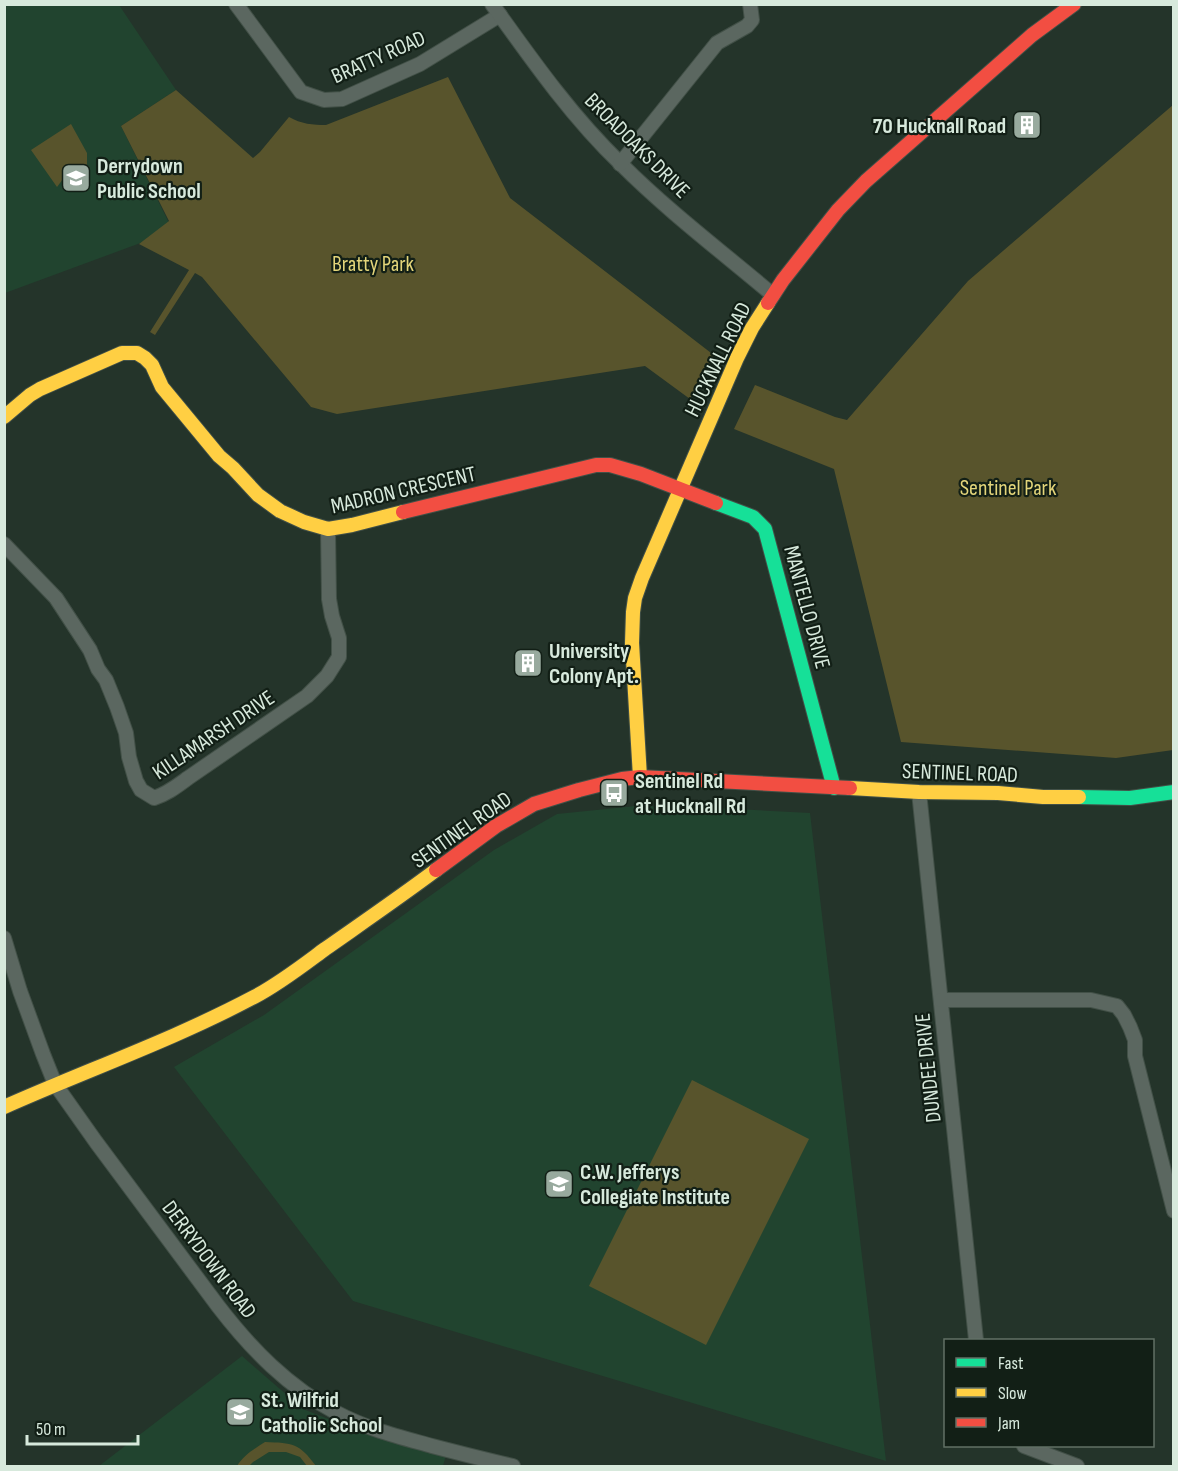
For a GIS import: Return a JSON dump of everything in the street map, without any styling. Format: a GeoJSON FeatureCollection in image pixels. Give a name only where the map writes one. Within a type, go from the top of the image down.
{"type":"FeatureCollection","features":[{"type":"Feature","properties":{"kind":"street","name":"BRATTY ROAD"},"geometry":{"type":"LineString","coordinates":[[236,4],[301,92],[324,100],[342,99],[420,64],[496,10]]}},
{"type":"Feature","properties":{"kind":"street"},"geometry":{"type":"LineString","coordinates":[[620,164],[717,43],[747,26],[752,20],[750,4]]}},
{"type":"Feature","properties":{"kind":"street","name":"HUCKNALL ROAD"},"geometry":{"type":"LineString","coordinates":[[640,777],[633,669],[633,612],[642,578],[752,328],[783,280],[838,210],[866,181],[1032,35],[1074,4]]}},
{"type":"Feature","properties":{"kind":"street","name":"BROADOAKS DRIVE"},"geometry":{"type":"LineString","coordinates":[[496,10],[576,116],[620,164],[773,295]]}},
{"type":"Feature","properties":{"kind":"street","name":"MADRON CRESCENT"},"geometry":{"type":"LineString","coordinates":[[4,417],[30,395],[57,381],[122,353],[137,353],[152,365],[170,399],[219,456],[258,495],[288,516],[328,529],[596,465],[610,465],[681,489]]}},
{"type":"Feature","properties":{"kind":"street","name":"MANTELLO DRIVE"},"geometry":{"type":"LineString","coordinates":[[681,489],[753,517],[765,529],[834,788]]}},
{"type":"Feature","properties":{"kind":"street","name":"KILLAMARSH DRIVE"},"geometry":{"type":"LineString","coordinates":[[4,544],[56,598],[90,651],[106,680],[117,707],[126,733],[129,757],[136,781],[141,790],[154,798],[175,788],[307,696],[327,676],[339,657],[339,638],[329,599],[328,529]]}},
{"type":"Feature","properties":{"kind":"street","name":"SENTINEL ROAD"},"geometry":{"type":"LineString","coordinates":[[4,1107],[143,1049],[256,996],[283,980],[496,826],[534,804],[579,790],[640,777],[1043,797],[1130,798],[1173,792]]}},
{"type":"Feature","properties":{"kind":"street","name":"DUNDEE DRIVE"},"geometry":{"type":"LineString","coordinates":[[919,792],[976,1339]]}},
{"type":"Feature","properties":{"kind":"street","name":"DERRYDOWN ROAD"},"geometry":{"type":"LineString","coordinates":[[4,938],[20,991],[55,1084],[238,1332],[260,1355],[304,1392],[337,1413],[372,1429],[513,1467]]}},
{"type":"Feature","properties":{"kind":"street"},"geometry":{"type":"LineString","coordinates":[[940,1000],[1091,1000],[1117,1006],[1124,1015],[1135,1040],[1135,1056],[1173,1211]]}},
{"type":"Feature","properties":{"kind":"street"},"geometry":{"type":"LineString","coordinates":[[1026,1447],[1077,1467]]}},
{"type":"Feature","properties":{"kind":"shaded area","name":"Derrydown Public School"},"geometry":{"type":"Polygon","coordinates":[[[5,5],[119,5],[176,90],[121,126],[173,231],[5,293],[5,5]]]}},
{"type":"Feature","properties":{"kind":"shaded area","name":"C.W. Jefferys Collegiate Institute"},"geometry":{"type":"Polygon","coordinates":[[[636,806],[810,813],[886,1461],[353,1301],[174,1067],[264,1015],[494,850],[557,814],[636,806]]]}},
{"type":"Feature","properties":{"kind":"shaded area","name":"St. Wilfrid Catholic School"},"geometry":{"type":"Polygon","coordinates":[[[242,1356],[303,1409],[374,1437],[446,1455],[443,1466],[99,1466],[242,1356]]]}},
{"type":"Feature","properties":{"kind":"green space","name":"Bratty Park"},"geometry":{"type":"Polygon","coordinates":[[[448,77],[510,198],[715,356],[690,399],[645,366],[337,414],[311,407],[202,277],[195,273],[155,335],[150,332],[189,270],[139,244],[169,221],[121,126],[176,90],[253,158],[289,117],[307,124],[326,125],[448,77]]]}},
{"type":"Feature","properties":{"kind":"green space","name":"Sentinel Park"},"geometry":{"type":"Polygon","coordinates":[[[1173,105],[1173,750],[1116,758],[901,742],[834,469],[734,429],[755,385],[847,420],[968,281],[1173,105]]]}},
{"type":"Feature","properties":{"kind":"green space"},"geometry":{"type":"Polygon","coordinates":[[[71,124],[87,153],[87,167],[63,179],[57,187],[31,150],[71,124]]]}},
{"type":"Feature","properties":{"kind":"green space"},"geometry":{"type":"Polygon","coordinates":[[[692,1080],[809,1139],[706,1345],[589,1286],[692,1080]]]}},
{"type":"Feature","properties":{"kind":"green space"},"geometry":{"type":"Polygon","coordinates":[[[265,1442],[295,1446],[305,1453],[316,1466],[307,1466],[300,1457],[286,1452],[269,1452],[249,1466],[237,1466],[246,1455],[265,1442]]]}},
{"type":"Feature","properties":{"kind":"traffic: fast"},"geometry":{"type":"LineString","coordinates":[[716,503],[753,517],[765,529],[834,788]]}},
{"type":"Feature","properties":{"kind":"traffic: fast"},"geometry":{"type":"LineString","coordinates":[[1079,797],[1130,798],[1174,792]]}},
{"type":"Feature","properties":{"kind":"traffic: slow"},"geometry":{"type":"LineString","coordinates":[[640,777],[632,643],[635,598],[737,358],[768,303]]}},
{"type":"Feature","properties":{"kind":"traffic: slow"},"geometry":{"type":"LineString","coordinates":[[4,417],[40,389],[122,353],[137,353],[152,365],[162,387],[219,456],[258,495],[280,511],[304,522],[328,529],[403,512]]}},
{"type":"Feature","properties":{"kind":"traffic: slow"},"geometry":{"type":"LineString","coordinates":[[850,788],[1079,797]]}},
{"type":"Feature","properties":{"kind":"traffic: slow"},"geometry":{"type":"LineString","coordinates":[[4,1107],[161,1041],[254,997],[436,870]]}},
{"type":"Feature","properties":{"kind":"traffic: jam"},"geometry":{"type":"LineString","coordinates":[[768,303],[783,280],[838,210],[866,181],[1032,35],[1074,4]]}},
{"type":"Feature","properties":{"kind":"traffic: jam"},"geometry":{"type":"LineString","coordinates":[[403,512],[596,465],[610,465],[641,474],[716,503]]}},
{"type":"Feature","properties":{"kind":"traffic: jam"},"geometry":{"type":"LineString","coordinates":[[436,870],[496,826],[534,804],[622,779],[640,777],[850,788]]}},
{"type":"Feature","properties":{"kind":"place","name":"70 Hucknall Road"},"geometry":{"type":"Point","coordinates":[1027,125]}},
{"type":"Feature","properties":{"kind":"place","name":"Derrydown Public School"},"geometry":{"type":"Point","coordinates":[76,178]}},
{"type":"Feature","properties":{"kind":"place","name":"University Colony Apt."},"geometry":{"type":"Point","coordinates":[528,663]}},
{"type":"Feature","properties":{"kind":"place","name":"Sentinel Rd at Hucknall Rd"},"geometry":{"type":"Point","coordinates":[614,793]}},
{"type":"Feature","properties":{"kind":"place","name":"C.W. Jefferys Collegiate Institute"},"geometry":{"type":"Point","coordinates":[559,1184]}},
{"type":"Feature","properties":{"kind":"place","name":"St. Wilfrid Catholic School"},"geometry":{"type":"Point","coordinates":[240,1412]}}]}
